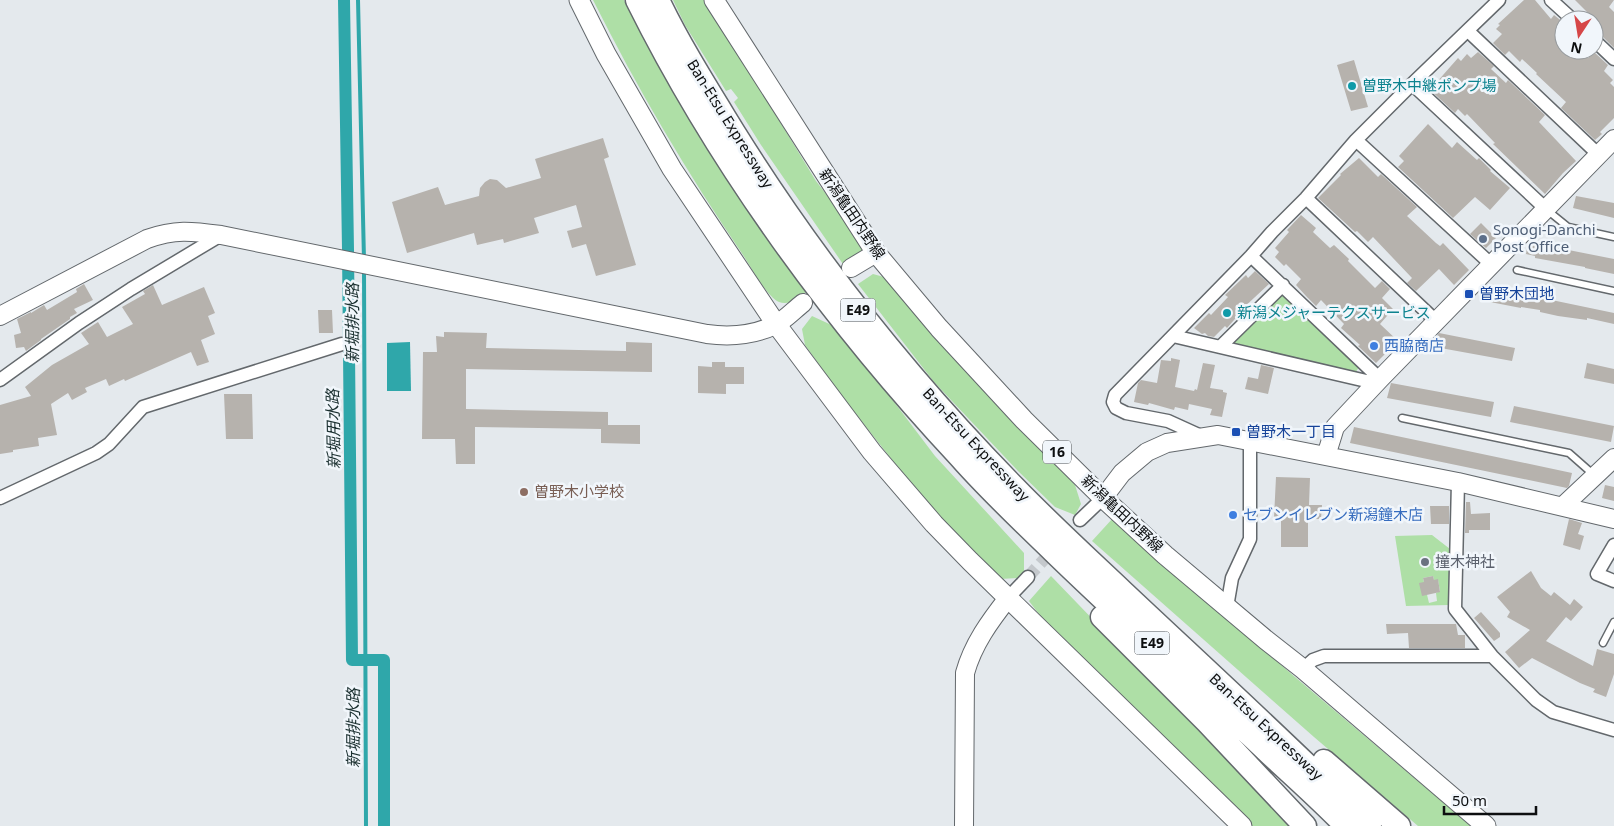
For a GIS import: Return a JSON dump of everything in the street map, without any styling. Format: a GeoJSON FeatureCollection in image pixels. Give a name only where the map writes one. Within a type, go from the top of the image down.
{"type":"FeatureCollection","features":[{"type":"Feature","properties":{"kind":"highway","name":"Ban-Etsu Expressway"},"geometry":{"type":"LineString","coordinates":[[637,0],[699,112],[741,180],[814,284],[867,351],[960,458],[1061,559],[1200,687],[1346,826]]}},
{"type":"Feature","properties":{"kind":"highway","name":"Ban-Etsu Expressway"},"geometry":{"type":"LineString","coordinates":[[658,0],[701,80],[758,171],[824,265],[882,340],[974,445],[1036,509],[1312,768],[1370,826]]}},
{"type":"Feature","properties":{"kind":"highway"},"geometry":{"type":"LineString","coordinates":[[960,458],[997,511],[1207,722],[1305,826]]}},
{"type":"Feature","properties":{"kind":"highway"},"geometry":{"type":"LineString","coordinates":[[1110,579],[1211,663],[1399,826]]}},
{"type":"Feature","properties":{"kind":"main road"},"geometry":{"type":"LineString","coordinates":[[579,0],[615,71],[672,169],[776,324],[872,452],[934,524],[1242,826]]}},
{"type":"Feature","properties":{"kind":"main road","name":"新潟亀田内野線"},"geometry":{"type":"LineString","coordinates":[[714,0],[876,253],[939,328],[1011,406],[1103,498],[1165,555],[1303,669],[1486,826]]}},
{"type":"Feature","properties":{"kind":"street"},"geometry":{"type":"LineString","coordinates":[[1201,436],[1168,422],[1126,413],[1116,408],[1113,402],[1115,395],[1306,198],[1356,140],[1499,0]]}},
{"type":"Feature","properties":{"kind":"street"},"geometry":{"type":"LineString","coordinates":[[1551,0],[1562,10]]}},
{"type":"Feature","properties":{"kind":"street"},"geometry":{"type":"LineString","coordinates":[[1468,31],[1599,155]]}},
{"type":"Feature","properties":{"kind":"street"},"geometry":{"type":"LineString","coordinates":[[1604,50],[1614,59]]}},
{"type":"Feature","properties":{"kind":"street"},"geometry":{"type":"LineString","coordinates":[[1412,84],[1546,209]]}},
{"type":"Feature","properties":{"kind":"street"},"geometry":{"type":"LineString","coordinates":[[1326,456],[1335,428],[1378,381],[1614,139]]}},
{"type":"Feature","properties":{"kind":"street"},"geometry":{"type":"LineString","coordinates":[[1356,140],[1492,265]]}},
{"type":"Feature","properties":{"kind":"street"},"geometry":{"type":"LineString","coordinates":[[1306,198],[1436,322]]}},
{"type":"Feature","properties":{"kind":"street"},"geometry":{"type":"LineString","coordinates":[[0,316],[147,239],[164,233],[186,231],[221,235],[724,336],[737,335],[776,324],[803,303]]}},
{"type":"Feature","properties":{"kind":"street"},"geometry":{"type":"LineString","coordinates":[[0,380],[79,322],[221,235]]}},
{"type":"Feature","properties":{"kind":"street"},"geometry":{"type":"LineString","coordinates":[[851,268],[876,253]]}},
{"type":"Feature","properties":{"kind":"street"},"geometry":{"type":"LineString","coordinates":[[1251,256],[1283,285],[1378,381]]}},
{"type":"Feature","properties":{"kind":"street"},"geometry":{"type":"LineString","coordinates":[[1220,347],[1283,285]]}},
{"type":"Feature","properties":{"kind":"street"},"geometry":{"type":"LineString","coordinates":[[1173,336],[1378,381]]}},
{"type":"Feature","properties":{"kind":"street"},"geometry":{"type":"LineString","coordinates":[[0,498],[96,453],[109,444],[143,407],[342,344]]}},
{"type":"Feature","properties":{"kind":"street"},"geometry":{"type":"LineString","coordinates":[[1080,520],[1103,498],[1122,473],[1147,452],[1167,443],[1201,436],[1218,435],[1458,482],[1614,519]]}},
{"type":"Feature","properties":{"kind":"street"},"geometry":{"type":"LineString","coordinates":[[1227,607],[1232,578],[1250,539],[1250,441]]}},
{"type":"Feature","properties":{"kind":"street"},"geometry":{"type":"LineString","coordinates":[[1563,506],[1614,458]]}},
{"type":"Feature","properties":{"kind":"street"},"geometry":{"type":"LineString","coordinates":[[1458,482],[1455,609],[1492,656],[1536,700],[1553,712],[1614,730]]}},
{"type":"Feature","properties":{"kind":"street"},"geometry":{"type":"LineString","coordinates":[[1614,545],[1597,574],[1614,581]]}},
{"type":"Feature","properties":{"kind":"street"},"geometry":{"type":"LineString","coordinates":[[964,826],[965,673],[969,657],[986,627],[1008,598],[1028,577]]}},
{"type":"Feature","properties":{"kind":"street"},"geometry":{"type":"LineString","coordinates":[[1303,669],[1313,660],[1324,656],[1492,656]]}},
{"type":"Feature","properties":{"kind":"lane"},"geometry":{"type":"LineString","coordinates":[[1546,209],[1568,227],[1614,236]]}},
{"type":"Feature","properties":{"kind":"lane"},"geometry":{"type":"LineString","coordinates":[[1517,270],[1614,291]]}},
{"type":"Feature","properties":{"kind":"lane"},"geometry":{"type":"LineString","coordinates":[[1402,418],[1569,453],[1595,476]]}},
{"type":"Feature","properties":{"kind":"lane"},"geometry":{"type":"LineString","coordinates":[[1603,643],[1614,622]]}},
{"type":"Feature","properties":{"kind":"green space"},"geometry":{"type":"Polygon","coordinates":[[[593,0],[624,0],[665,75],[710,149],[806,292],[794,300],[783,303],[774,299],[764,288],[702,193],[664,130],[593,0]]]}},
{"type":"Feature","properties":{"kind":"green space"},"geometry":{"type":"Polygon","coordinates":[[[673,0],[706,0],[816,181],[853,229],[863,247],[863,253],[845,267],[761,145],[734,102],[738,98],[731,89],[726,91],[685,25],[673,0]]]}},
{"type":"Feature","properties":{"kind":"green space"},"geometry":{"type":"Polygon","coordinates":[[[873,274],[891,279],[1075,485],[1081,504],[1075,515],[1055,507],[1018,471],[934,382],[858,284],[873,274]]]}},
{"type":"Feature","properties":{"kind":"green space"},"geometry":{"type":"Polygon","coordinates":[[[1280,296],[1288,296],[1360,365],[1356,372],[1233,344],[1280,296]]]}},
{"type":"Feature","properties":{"kind":"green space"},"geometry":{"type":"Polygon","coordinates":[[[812,316],[838,328],[935,456],[1024,553],[1024,576],[1000,579],[945,523],[904,475],[840,394],[805,345],[802,329],[812,316]]]}},
{"type":"Feature","properties":{"kind":"green space"},"geometry":{"type":"Polygon","coordinates":[[[1113,518],[1295,677],[1471,826],[1418,826],[1314,737],[1092,541],[1113,518]]]}},
{"type":"Feature","properties":{"kind":"green space","name":"撞木神社"},"geometry":{"type":"Polygon","coordinates":[[[1432,535],[1450,549],[1449,605],[1406,606],[1395,536],[1432,535]],[[1433,576],[1423,578],[1429,603],[1437,601],[1436,593],[1440,591],[1438,580],[1434,580],[1433,576]]]}},
{"type":"Feature","properties":{"kind":"green space"},"geometry":{"type":"Polygon","coordinates":[[[1051,576],[1292,826],[1251,826],[1047,625],[1029,601],[1051,576]]]}},
{"type":"Feature","properties":{"kind":"water"},"geometry":{"type":"Polygon","coordinates":[[[410,342],[411,391],[387,391],[387,343],[410,342]]]}},
{"type":"Feature","properties":{"kind":"building"},"geometry":{"type":"Polygon","coordinates":[[[1524,0],[1535,0],[1551,19],[1554,15],[1554,60],[1603,60],[1608,65],[1604,71],[1613,80],[1610,83],[1614,87],[1614,118],[1600,132],[1602,134],[1595,140],[1561,108],[1566,102],[1537,73],[1522,59],[1520,62],[1509,51],[1505,55],[1493,43],[1502,34],[1496,29],[1500,25],[1498,24],[1524,0]]]}},
{"type":"Feature","properties":{"kind":"building"},"geometry":{"type":"Polygon","coordinates":[[[1575,0],[1614,0],[1609,7],[1614,12],[1614,48],[1604,38],[1604,10],[1585,10],[1575,0]]]}},
{"type":"Feature","properties":{"kind":"building"},"geometry":{"type":"Polygon","coordinates":[[[1478,52],[1494,66],[1491,69],[1506,83],[1508,80],[1545,115],[1539,122],[1576,161],[1545,194],[1493,144],[1495,143],[1467,114],[1465,116],[1458,109],[1455,113],[1427,87],[1433,81],[1436,83],[1458,58],[1461,61],[1467,54],[1471,58],[1478,52]]]}},
{"type":"Feature","properties":{"kind":"building","name":"曽野木中継ポンプ場"},"geometry":{"type":"Polygon","coordinates":[[[1354,60],[1368,107],[1351,111],[1337,65],[1354,60]]]}},
{"type":"Feature","properties":{"kind":"building"},"geometry":{"type":"Polygon","coordinates":[[[1428,124],[1452,148],[1457,142],[1477,160],[1479,158],[1490,171],[1510,188],[1490,210],[1475,197],[1453,218],[1398,167],[1404,161],[1399,156],[1428,124]]]}},
{"type":"Feature","properties":{"kind":"building"},"geometry":{"type":"Polygon","coordinates":[[[603,138],[609,157],[604,159],[636,265],[596,276],[586,244],[572,248],[567,231],[582,227],[576,205],[534,218],[539,233],[504,243],[503,239],[477,245],[474,233],[407,253],[392,202],[438,187],[445,205],[479,196],[480,188],[490,179],[497,180],[506,188],[541,178],[535,159],[603,138]]]}},
{"type":"Feature","properties":{"kind":"building"},"geometry":{"type":"Polygon","coordinates":[[[1359,158],[1378,177],[1381,174],[1417,207],[1407,216],[1440,246],[1443,243],[1469,270],[1454,285],[1439,269],[1416,291],[1407,283],[1412,278],[1373,237],[1368,242],[1318,198],[1340,174],[1359,158]]]}},
{"type":"Feature","properties":{"kind":"building"},"geometry":{"type":"Polygon","coordinates":[[[1576,196],[1614,203],[1614,218],[1573,208],[1576,196]]]}},
{"type":"Feature","properties":{"kind":"building"},"geometry":{"type":"Polygon","coordinates":[[[1301,215],[1316,228],[1313,232],[1330,248],[1334,245],[1375,288],[1382,281],[1390,289],[1382,298],[1393,309],[1380,324],[1398,341],[1376,363],[1341,328],[1344,324],[1321,300],[1316,306],[1306,296],[1296,285],[1301,279],[1286,264],[1284,266],[1275,257],[1279,252],[1275,248],[1289,232],[1287,230],[1301,215]]]}},
{"type":"Feature","properties":{"kind":"building"},"geometry":{"type":"Polygon","coordinates":[[[1481,223],[1496,238],[1486,248],[1470,234],[1481,223]]]}},
{"type":"Feature","properties":{"kind":"building"},"geometry":{"type":"Polygon","coordinates":[[[1528,242],[1614,259],[1614,274],[1535,258],[1535,256],[1526,254],[1528,242]]]}},
{"type":"Feature","properties":{"kind":"building"},"geometry":{"type":"Polygon","coordinates":[[[1255,271],[1269,284],[1240,311],[1227,328],[1225,326],[1214,337],[1208,336],[1205,333],[1202,334],[1194,328],[1209,313],[1211,315],[1228,297],[1225,295],[1246,275],[1248,278],[1255,271]]]}},
{"type":"Feature","properties":{"kind":"building"},"geometry":{"type":"Polygon","coordinates":[[[84,284],[93,300],[74,309],[77,313],[26,351],[24,347],[16,348],[14,335],[21,333],[17,319],[44,305],[47,310],[77,292],[76,289],[84,284]]]}},
{"type":"Feature","properties":{"kind":"building"},"geometry":{"type":"Polygon","coordinates":[[[153,285],[162,305],[204,287],[215,313],[208,316],[215,334],[201,340],[209,362],[197,366],[191,352],[125,381],[124,379],[109,386],[106,379],[85,388],[87,392],[72,400],[68,393],[51,404],[57,435],[38,438],[39,446],[0,454],[0,405],[31,396],[25,387],[52,365],[89,344],[81,333],[98,322],[107,337],[133,324],[122,307],[145,294],[143,291],[153,285]]]}},
{"type":"Feature","properties":{"kind":"building"},"geometry":{"type":"Polygon","coordinates":[[[1485,286],[1614,313],[1614,324],[1587,318],[1587,320],[1558,316],[1540,312],[1540,310],[1490,302],[1490,300],[1480,298],[1485,286]]]}},
{"type":"Feature","properties":{"kind":"building"},"geometry":{"type":"Polygon","coordinates":[[[318,310],[332,310],[333,333],[319,333],[318,310]]]}},
{"type":"Feature","properties":{"kind":"building"},"geometry":{"type":"Polygon","coordinates":[[[444,332],[487,333],[486,348],[626,351],[626,342],[652,343],[652,372],[466,369],[466,409],[608,412],[608,425],[640,425],[640,444],[601,443],[601,429],[475,427],[475,464],[456,464],[455,439],[422,439],[423,352],[437,352],[436,336],[444,337],[444,332]]]}},
{"type":"Feature","properties":{"kind":"building"},"geometry":{"type":"Polygon","coordinates":[[[1439,333],[1515,348],[1512,361],[1435,347],[1439,333]]]}},
{"type":"Feature","properties":{"kind":"building"},"geometry":{"type":"Polygon","coordinates":[[[1171,358],[1180,360],[1175,387],[1194,391],[1195,389],[1197,390],[1203,363],[1215,365],[1210,388],[1223,390],[1223,392],[1227,393],[1222,417],[1210,415],[1212,409],[1189,404],[1188,410],[1175,407],[1174,410],[1149,403],[1148,405],[1134,402],[1138,383],[1141,380],[1157,383],[1161,360],[1171,361],[1171,358]]]}},
{"type":"Feature","properties":{"kind":"building"},"geometry":{"type":"Polygon","coordinates":[[[712,362],[725,362],[725,367],[744,367],[744,384],[726,384],[726,394],[698,393],[698,366],[712,367],[712,362]]]}},
{"type":"Feature","properties":{"kind":"building"},"geometry":{"type":"Polygon","coordinates":[[[1587,363],[1614,369],[1614,384],[1584,378],[1587,363]]]}},
{"type":"Feature","properties":{"kind":"building"},"geometry":{"type":"Polygon","coordinates":[[[1261,365],[1274,368],[1268,394],[1245,389],[1248,377],[1258,379],[1261,365]]]}},
{"type":"Feature","properties":{"kind":"building"},"geometry":{"type":"Polygon","coordinates":[[[1391,383],[1494,402],[1491,417],[1387,398],[1391,383]]]}},
{"type":"Feature","properties":{"kind":"building"},"geometry":{"type":"Polygon","coordinates":[[[224,394],[252,394],[253,439],[226,439],[224,394]]]}},
{"type":"Feature","properties":{"kind":"building"},"geometry":{"type":"Polygon","coordinates":[[[1514,406],[1614,426],[1611,442],[1510,422],[1514,406]]]}},
{"type":"Feature","properties":{"kind":"building"},"geometry":{"type":"Polygon","coordinates":[[[1354,427],[1572,473],[1569,486],[1567,488],[1350,443],[1354,427]]]}},
{"type":"Feature","properties":{"kind":"building"},"geometry":{"type":"Polygon","coordinates":[[[1276,477],[1310,478],[1309,505],[1322,505],[1321,519],[1308,519],[1308,547],[1281,547],[1281,518],[1274,518],[1276,477]]]}},
{"type":"Feature","properties":{"kind":"building"},"geometry":{"type":"Polygon","coordinates":[[[1605,485],[1614,487],[1614,501],[1602,498],[1605,485]]]}},
{"type":"Feature","properties":{"kind":"building"},"geometry":{"type":"Polygon","coordinates":[[[1466,502],[1470,502],[1471,514],[1490,513],[1490,530],[1469,530],[1469,533],[1465,533],[1466,502]]]}},
{"type":"Feature","properties":{"kind":"building"},"geometry":{"type":"Polygon","coordinates":[[[1430,506],[1449,506],[1449,524],[1431,524],[1430,506]]]}},
{"type":"Feature","properties":{"kind":"building"},"geometry":{"type":"Polygon","coordinates":[[[1569,519],[1582,523],[1578,534],[1584,536],[1580,550],[1563,545],[1569,519]]]}},
{"type":"Feature","properties":{"kind":"building"},"geometry":{"type":"Polygon","coordinates":[[[1531,571],[1541,588],[1551,596],[1554,592],[1570,605],[1574,599],[1583,607],[1571,621],[1566,617],[1546,641],[1593,666],[1597,649],[1614,654],[1614,674],[1606,697],[1593,692],[1595,689],[1532,658],[1519,668],[1505,652],[1530,630],[1507,617],[1510,612],[1497,597],[1531,571]]]}},
{"type":"Feature","properties":{"kind":"building"},"geometry":{"type":"Polygon","coordinates":[[[1433,576],[1434,580],[1438,579],[1440,592],[1422,596],[1419,583],[1424,582],[1423,578],[1433,576]]]}},
{"type":"Feature","properties":{"kind":"building"},"geometry":{"type":"Polygon","coordinates":[[[1481,612],[1500,633],[1500,637],[1494,641],[1474,618],[1481,612]]]}},
{"type":"Feature","properties":{"kind":"building"},"geometry":{"type":"Polygon","coordinates":[[[1386,624],[1456,624],[1458,635],[1465,635],[1465,648],[1409,648],[1408,633],[1387,634],[1386,624]]]}},
{"type":"Feature","properties":{"kind":"waterway","name":"新堀用水路"},"geometry":{"type":"LineString","coordinates":[[344,0],[352,660],[384,660],[384,826]]}},
{"type":"Feature","properties":{"kind":"waterway","name":"新堀排水路"},"geometry":{"type":"LineString","coordinates":[[358,0],[364,260]]}},
{"type":"Feature","properties":{"kind":"waterway","name":"新堀排水路"},"geometry":{"type":"LineString","coordinates":[[364,270],[366,826]]}},
{"type":"Feature","properties":{"kind":"tunnel"},"geometry":{"type":"LineString","coordinates":[[1028,577],[1080,520]]}},
{"type":"Feature","properties":{"kind":"place","name":"曽野木中継ポンプ場"},"geometry":{"type":"Point","coordinates":[1352,86]}},
{"type":"Feature","properties":{"kind":"place","name":"Sonogi-Danchi Post Office"},"geometry":{"type":"Point","coordinates":[1483,239]}},
{"type":"Feature","properties":{"kind":"place","name":"曽野木団地"},"geometry":{"type":"Point","coordinates":[1469,294]}},
{"type":"Feature","properties":{"kind":"place","name":"新潟メジャーテクスサービス"},"geometry":{"type":"Point","coordinates":[1227,313]}},
{"type":"Feature","properties":{"kind":"place","name":"西脇商店"},"geometry":{"type":"Point","coordinates":[1374,346]}},
{"type":"Feature","properties":{"kind":"place","name":"曽野木一丁目"},"geometry":{"type":"Point","coordinates":[1236,432]}},
{"type":"Feature","properties":{"kind":"place","name":"曽野木小学校"},"geometry":{"type":"Point","coordinates":[524,492]}},
{"type":"Feature","properties":{"kind":"place","name":"セブンイレブン新潟鐘木店"},"geometry":{"type":"Point","coordinates":[1233,515]}},
{"type":"Feature","properties":{"kind":"place","name":"撞木神社"},"geometry":{"type":"Point","coordinates":[1425,562]}}]}
